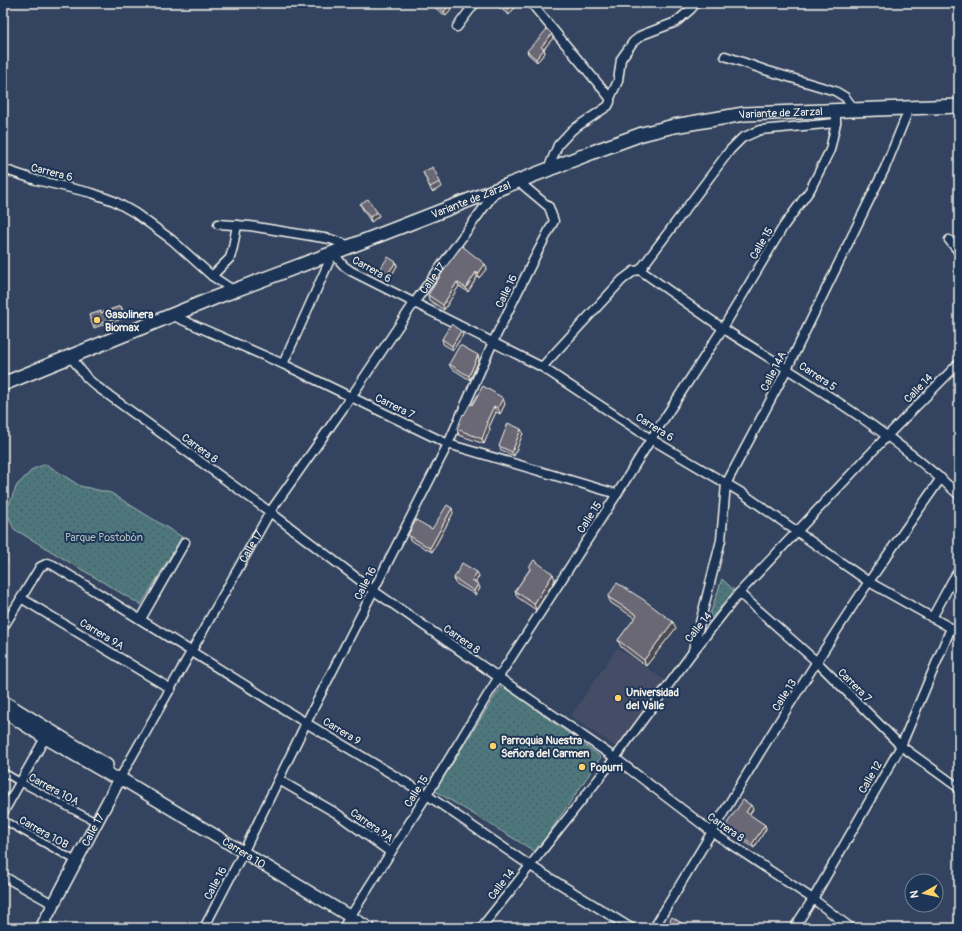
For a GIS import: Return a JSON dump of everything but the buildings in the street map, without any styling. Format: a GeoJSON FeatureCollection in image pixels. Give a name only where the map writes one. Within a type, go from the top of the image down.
{"type":"FeatureCollection","features":[{"type":"Feature","properties":{"kind":"main road","name":"Variante de Zarzal"},"geometry":{"type":"LineString","coordinates":[[3,384],[233,290],[334,253],[548,169],[642,134],[674,126],[744,114],[836,117],[855,110],[959,106]]}},
{"type":"Feature","properties":{"kind":"street"},"geometry":{"type":"LineString","coordinates":[[457,27],[475,3]]}},
{"type":"Feature","properties":{"kind":"street"},"geometry":{"type":"LineString","coordinates":[[531,3],[610,98]]}},
{"type":"Feature","properties":{"kind":"street"},"geometry":{"type":"LineString","coordinates":[[548,169],[558,145],[572,130],[608,106],[618,81],[621,59],[633,42],[642,35],[676,22],[696,3]]}},
{"type":"Feature","properties":{"kind":"street"},"geometry":{"type":"LineString","coordinates":[[725,56],[765,70],[835,91],[845,97],[855,110]]}},
{"type":"Feature","properties":{"kind":"street","name":"Calle 14A"},"geometry":{"type":"LineString","coordinates":[[692,653],[721,540],[726,484],[787,369],[885,168],[909,109]]}},
{"type":"Feature","properties":{"kind":"street"},"geometry":{"type":"LineString","coordinates":[[542,367],[622,280],[640,270],[730,150],[742,138],[760,130],[836,117]]}},
{"type":"Feature","properties":{"kind":"street","name":"Calle 15"},"geometry":{"type":"LineString","coordinates":[[343,928],[427,795],[498,678],[723,328],[783,227],[810,190],[830,150],[836,117]]}},
{"type":"Feature","properties":{"kind":"street","name":"Carrera 6"},"geometry":{"type":"LineString","coordinates":[[3,169],[36,180],[92,193],[114,201],[135,213],[172,240],[212,276],[233,290]]}},
{"type":"Feature","properties":{"kind":"street","name":"Calle 16"},"geometry":{"type":"LineString","coordinates":[[204,928],[243,853],[306,723],[448,444],[493,342],[554,221],[549,207],[518,181]]}},
{"type":"Feature","properties":{"kind":"street","name":"Calle 17"},"geometry":{"type":"LineString","coordinates":[[41,928],[120,778],[270,512],[351,397],[414,303],[498,189]]}},
{"type":"Feature","properties":{"kind":"street","name":"Carrera 6"},"geometry":{"type":"LineString","coordinates":[[218,224],[237,225],[330,239],[351,246]]}},
{"type":"Feature","properties":{"kind":"street"},"geometry":{"type":"LineString","coordinates":[[212,276],[230,258],[237,225]]}},
{"type":"Feature","properties":{"kind":"street"},"geometry":{"type":"LineString","coordinates":[[949,240],[959,252]]}},
{"type":"Feature","properties":{"kind":"street"},"geometry":{"type":"LineString","coordinates":[[283,364],[334,253]]}},
{"type":"Feature","properties":{"kind":"street","name":"Carrera 6"},"geometry":{"type":"LineString","coordinates":[[334,253],[344,266],[351,271],[542,367],[651,439],[742,493],[869,582],[932,618],[959,631]]}},
{"type":"Feature","properties":{"kind":"street","name":"Carrera 5"},"geometry":{"type":"LineString","coordinates":[[640,270],[723,328],[888,435],[941,478],[959,495]]}},
{"type":"Feature","properties":{"kind":"street","name":"Carrera 7"},"geometry":{"type":"LineString","coordinates":[[171,315],[283,364],[448,444],[617,494]]}},
{"type":"Feature","properties":{"kind":"street","name":"Carrera 8"},"geometry":{"type":"LineString","coordinates":[[70,356],[87,378],[96,386],[270,512],[374,591],[615,758],[712,832],[813,899],[851,928]]}},
{"type":"Feature","properties":{"kind":"street","name":"Calle 14"},"geometry":{"type":"LineString","coordinates":[[480,928],[615,758],[692,653],[739,593],[888,435],[957,367]]}},
{"type":"Feature","properties":{"kind":"street","name":"Calle 13"},"geometry":{"type":"LineString","coordinates":[[654,928],[817,662],[869,582],[941,478]]}},
{"type":"Feature","properties":{"kind":"street"},"geometry":{"type":"LineString","coordinates":[[141,619],[185,542]]}},
{"type":"Feature","properties":{"kind":"street","name":"Carrera 9"},"geometry":{"type":"LineString","coordinates":[[21,598],[40,566],[48,563],[53,565],[306,723],[427,795],[529,865],[631,928]]}},
{"type":"Feature","properties":{"kind":"street"},"geometry":{"type":"LineString","coordinates":[[932,618],[959,570]]}},
{"type":"Feature","properties":{"kind":"street","name":"Carrera 7"},"geometry":{"type":"LineString","coordinates":[[739,593],[817,662],[901,746],[959,788]]}},
{"type":"Feature","properties":{"kind":"street"},"geometry":{"type":"LineString","coordinates":[[3,628],[21,598]]}},
{"type":"Feature","properties":{"kind":"street","name":"Carrera 9A"},"geometry":{"type":"LineString","coordinates":[[21,598],[171,689]]}},
{"type":"Feature","properties":{"kind":"street","name":"Calle 12"},"geometry":{"type":"LineString","coordinates":[[794,928],[813,899],[901,746],[951,628]]}},
{"type":"Feature","properties":{"kind":"street","name":"Carrera 10"},"geometry":{"type":"LineString","coordinates":[[3,701],[115,770],[120,778]]}},
{"type":"Feature","properties":{"kind":"street","name":"Carrera 10"},"geometry":{"type":"LineString","coordinates":[[3,711],[45,738],[111,776],[120,778],[369,928]]}},
{"type":"Feature","properties":{"kind":"street"},"geometry":{"type":"LineString","coordinates":[[3,813],[45,738]]}},
{"type":"Feature","properties":{"kind":"street","name":"Carrera 10A"},"geometry":{"type":"LineString","coordinates":[[3,772],[96,822]]}},
{"type":"Feature","properties":{"kind":"street","name":"Carrera 9A"},"geometry":{"type":"LineString","coordinates":[[279,780],[336,813],[390,852]]}},
{"type":"Feature","properties":{"kind":"street","name":"Carrera 10B"},"geometry":{"type":"LineString","coordinates":[[3,820],[76,861]]}},
{"type":"Feature","properties":{"kind":"street"},"geometry":{"type":"LineString","coordinates":[[3,876],[54,904]]}},
{"type":"Feature","properties":{"kind":"shaded area","name":"Universidad del Valle"},"geometry":{"type":"Polygon","coordinates":[[[617,648],[666,681],[619,749],[571,716],[617,648]]]}},
{"type":"Feature","properties":{"kind":"green space","name":"Parque Postobón"},"geometry":{"type":"Polygon","coordinates":[[[46,464],[80,486],[111,493],[182,537],[141,605],[14,529],[6,511],[17,485],[33,469],[46,464]]]}},
{"type":"Feature","properties":{"kind":"green space"},"geometry":{"type":"Polygon","coordinates":[[[722,579],[735,591],[707,623],[722,579]]]}},
{"type":"Feature","properties":{"kind":"green space"},"geometry":{"type":"Polygon","coordinates":[[[502,685],[601,757],[536,852],[435,791],[502,685]]]}},
{"type":"Feature","properties":{"kind":"place","name":"Gasolinera Biomax"},"geometry":{"type":"Point","coordinates":[97,320]}},
{"type":"Feature","properties":{"kind":"place","name":"Universidad del Valle"},"geometry":{"type":"Point","coordinates":[618,698]}},
{"type":"Feature","properties":{"kind":"place","name":"Parroquia Nuestra Señora del Carmen"},"geometry":{"type":"Point","coordinates":[493,746]}},
{"type":"Feature","properties":{"kind":"place","name":"Popurri"},"geometry":{"type":"Point","coordinates":[582,767]}}]}
